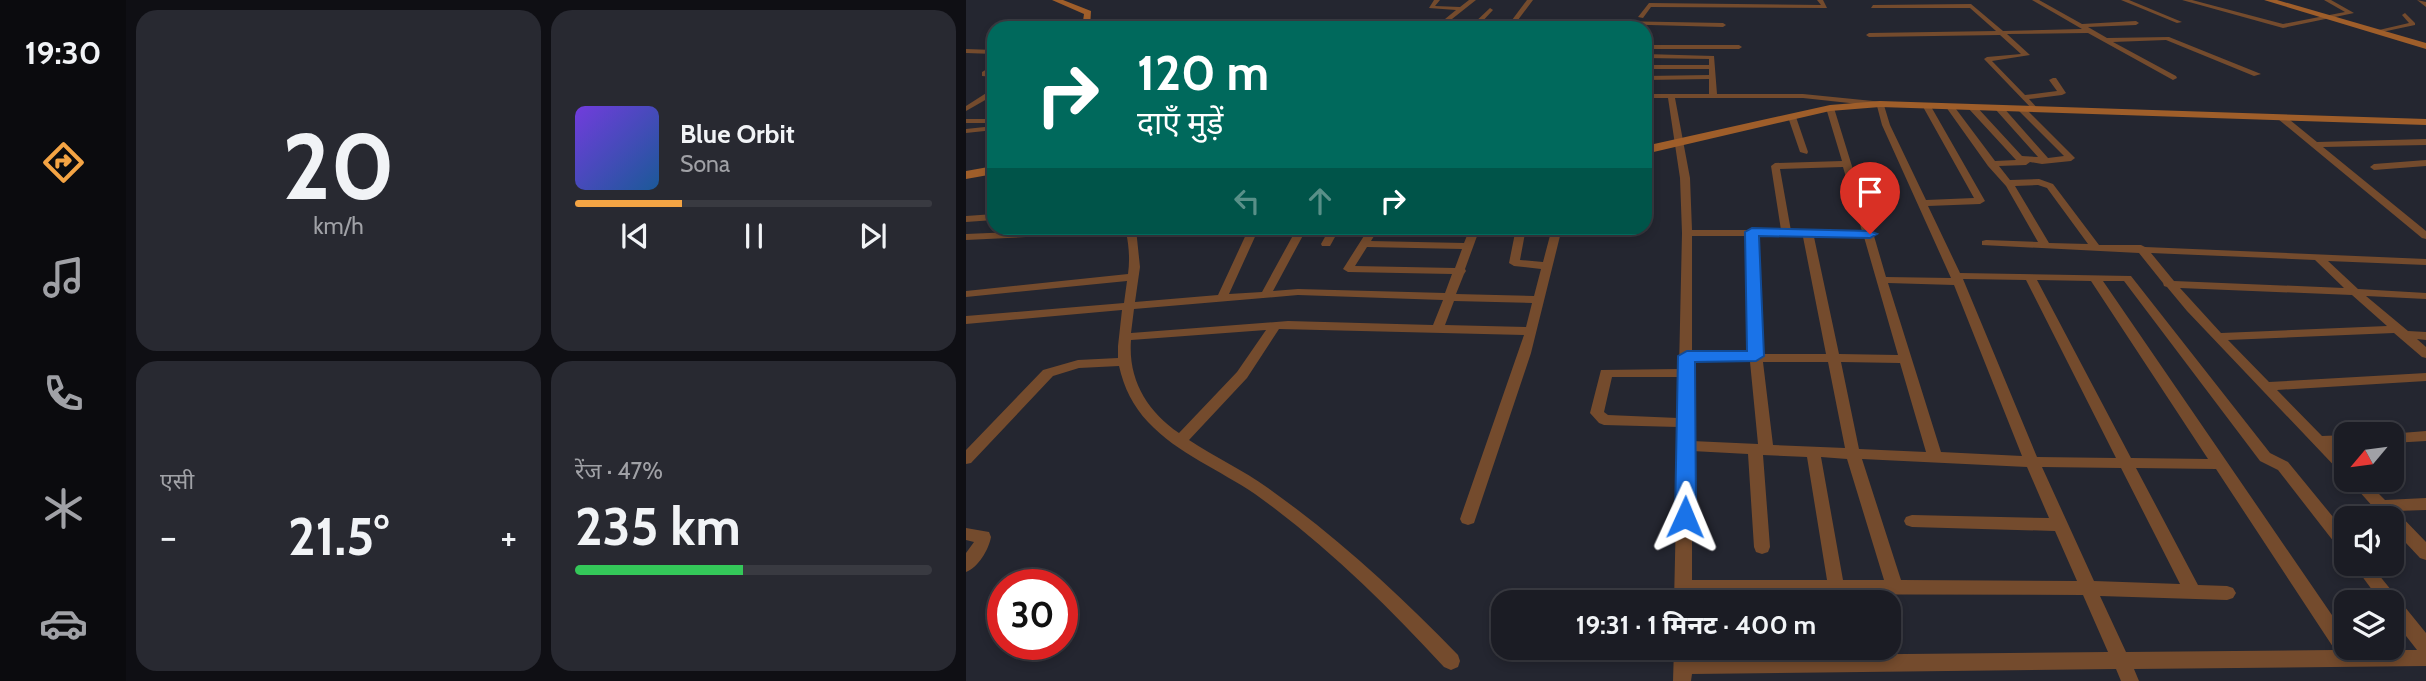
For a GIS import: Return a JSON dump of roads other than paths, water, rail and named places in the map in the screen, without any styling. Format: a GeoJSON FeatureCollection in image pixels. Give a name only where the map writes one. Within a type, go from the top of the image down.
{"type":"FeatureCollection","features":[{"type":"Feature","properties":{"kind":"street"},"geometry":{"type":"LineString","coordinates":[[1056,0],[1088,13],[1087,21]]}},
{"type":"Feature","properties":{"kind":"street"},"geometry":{"type":"LineString","coordinates":[[1437,0],[1431,7],[1462,9]]}},
{"type":"Feature","properties":{"kind":"street"},"geometry":{"type":"LineString","coordinates":[[1453,21],[1448,19],[1473,0]]}},
{"type":"Feature","properties":{"kind":"street"},"geometry":{"type":"LineString","coordinates":[[1514,21],[1530,0]]}},
{"type":"Feature","properties":{"kind":"street"},"geometry":{"type":"LineString","coordinates":[[1774,0],[1779,7]]}},
{"type":"Feature","properties":{"kind":"street"},"geometry":{"type":"LineString","coordinates":[[1641,17],[1645,7],[1651,5],[1825,7],[1821,0]]}},
{"type":"Feature","properties":{"kind":"street"},"geometry":{"type":"LineString","coordinates":[[2035,0],[2173,78]]}},
{"type":"Feature","properties":{"kind":"street"},"geometry":{"type":"LineString","coordinates":[[2124,0],[2179,22]]}},
{"type":"Feature","properties":{"kind":"street"},"geometry":{"type":"LineString","coordinates":[[2185,0],[2283,26],[2351,13],[2327,0]]}},
{"type":"Feature","properties":{"kind":"street"},"geometry":{"type":"LineString","coordinates":[[2268,0],[2426,44]]}},
{"type":"Feature","properties":{"kind":"street"},"geometry":{"type":"LineString","coordinates":[[2274,0],[2426,44]]}},
{"type":"Feature","properties":{"kind":"street"},"geometry":{"type":"LineString","coordinates":[[2420,0],[2426,5]]}},
{"type":"Feature","properties":{"kind":"street"},"geometry":{"type":"LineString","coordinates":[[1873,7],[1968,5],[2027,56],[1987,59],[2071,158],[1991,164]]}},
{"type":"Feature","properties":{"kind":"street"},"geometry":{"type":"LineString","coordinates":[[1480,21],[1490,10]]}},
{"type":"Feature","properties":{"kind":"street"},"geometry":{"type":"LineString","coordinates":[[2382,30],[2413,24],[2405,15]]}},
{"type":"Feature","properties":{"kind":"street"},"geometry":{"type":"LineString","coordinates":[[2080,26],[2137,23]]}},
{"type":"Feature","properties":{"kind":"street"},"geometry":{"type":"LineString","coordinates":[[1652,24],[1723,25]]}},
{"type":"Feature","properties":{"kind":"street"},"geometry":{"type":"LineString","coordinates":[[1652,31],[1660,31],[1663,24]]}},
{"type":"Feature","properties":{"kind":"street"},"geometry":{"type":"LineString","coordinates":[[1869,35],[2088,31]]}},
{"type":"Feature","properties":{"kind":"street"},"geometry":{"type":"LineString","coordinates":[[2104,40],[2169,38],[2257,74]]}},
{"type":"Feature","properties":{"kind":"street"},"geometry":{"type":"LineString","coordinates":[[1652,45],[1698,39]]}},
{"type":"Feature","properties":{"kind":"street"},"geometry":{"type":"LineString","coordinates":[[1652,40],[1739,47]]}},
{"type":"Feature","properties":{"kind":"street"},"geometry":{"type":"LineString","coordinates":[[966,51],[987,52]]}},
{"type":"Feature","properties":{"kind":"street"},"geometry":{"type":"LineString","coordinates":[[1652,57],[1711,57],[1713,94]]}},
{"type":"Feature","properties":{"kind":"street"},"geometry":{"type":"LineString","coordinates":[[1652,67],[1713,67]]}},
{"type":"Feature","properties":{"kind":"street"},"geometry":{"type":"LineString","coordinates":[[1652,78],[1713,77]]}},
{"type":"Feature","properties":{"kind":"street"},"geometry":{"type":"LineString","coordinates":[[1652,149],[1830,108],[1880,104],[1999,108],[2062,93],[2053,80]]}},
{"type":"Feature","properties":{"kind":"street"},"geometry":{"type":"LineString","coordinates":[[1652,96],[1713,94],[1825,97],[1880,104]]}},
{"type":"Feature","properties":{"kind":"street"},"geometry":{"type":"LineString","coordinates":[[1671,95],[1685,178],[1687,233],[1687,446],[1683,590]]}},
{"type":"Feature","properties":{"kind":"street"},"geometry":{"type":"LineString","coordinates":[[966,108],[987,96]]}},
{"type":"Feature","properties":{"kind":"street"},"geometry":{"type":"LineString","coordinates":[[2022,103],[2035,110],[2426,122]]}},
{"type":"Feature","properties":{"kind":"street"},"geometry":{"type":"LineString","coordinates":[[1880,104],[1921,203],[1957,279],[2032,461],[2130,681]]}},
{"type":"Feature","properties":{"kind":"street"},"geometry":{"type":"LineString","coordinates":[[1921,203],[1980,201],[1926,105]]}},
{"type":"Feature","properties":{"kind":"street"},"geometry":{"type":"LineString","coordinates":[[1950,107],[2008,184],[2045,245]]}},
{"type":"Feature","properties":{"kind":"street"},"geometry":{"type":"LineString","coordinates":[[1972,107],[2018,158],[2027,162]]}},
{"type":"Feature","properties":{"kind":"street"},"geometry":{"type":"LineString","coordinates":[[1830,108],[1935,457]]}},
{"type":"Feature","properties":{"kind":"street"},"geometry":{"type":"LineString","coordinates":[[1999,108],[2045,158],[2042,161]]}},
{"type":"Feature","properties":{"kind":"street"},"geometry":{"type":"LineString","coordinates":[[1792,117],[1804,152]]}},
{"type":"Feature","properties":{"kind":"street"},"geometry":{"type":"LineString","coordinates":[[2281,117],[2426,236]]}},
{"type":"Feature","properties":{"kind":"street"},"geometry":{"type":"LineString","coordinates":[[966,121],[987,124]]}},
{"type":"Feature","properties":{"kind":"street"},"geometry":{"type":"LineString","coordinates":[[966,131],[987,126]]}},
{"type":"Feature","properties":{"kind":"street"},"geometry":{"type":"LineString","coordinates":[[2314,145],[2426,142]]}},
{"type":"Feature","properties":{"kind":"street"},"geometry":{"type":"LineString","coordinates":[[2374,167],[2426,163]]}},
{"type":"Feature","properties":{"kind":"street"},"geometry":{"type":"LineString","coordinates":[[1786,233],[1775,166],[1846,164]]}},
{"type":"Feature","properties":{"kind":"street"},"geometry":{"type":"LineString","coordinates":[[966,175],[987,171]]}},
{"type":"Feature","properties":{"kind":"street"},"geometry":{"type":"LineString","coordinates":[[2008,184],[2048,184],[2095,246]]}},
{"type":"Feature","properties":{"kind":"street"},"geometry":{"type":"LineString","coordinates":[[966,219],[987,218]]}},
{"type":"Feature","properties":{"kind":"street"},"geometry":{"type":"LineString","coordinates":[[1752,232],[1762,547]]}},
{"type":"Feature","properties":{"kind":"street"},"geometry":{"type":"LineString","coordinates":[[1687,233],[1870,234]]}},
{"type":"Feature","properties":{"kind":"street"},"geometry":{"type":"LineString","coordinates":[[1808,234],[1853,454],[1894,586]]}},
{"type":"Feature","properties":{"kind":"street"},"geometry":{"type":"LineString","coordinates":[[966,237],[1002,235]]}},
{"type":"Feature","properties":{"kind":"street"},"geometry":{"type":"LineString","coordinates":[[1131,235],[1135,253],[1124,362],[1140,406],[1159,425],[1261,491],[1352,563],[1387,593],[1451,661]]}},
{"type":"Feature","properties":{"kind":"street"},"geometry":{"type":"LineString","coordinates":[[1222,298],[1251,235]]}},
{"type":"Feature","properties":{"kind":"street"},"geometry":{"type":"LineString","coordinates":[[1266,295],[1298,235]]}},
{"type":"Feature","properties":{"kind":"street"},"geometry":{"type":"LineString","coordinates":[[1326,244],[1331,235]]}},
{"type":"Feature","properties":{"kind":"street"},"geometry":{"type":"LineString","coordinates":[[1369,235],[1348,269],[1461,271]]}},
{"type":"Feature","properties":{"kind":"street"},"geometry":{"type":"LineString","coordinates":[[1438,328],[1452,298],[1473,235]]}},
{"type":"Feature","properties":{"kind":"street"},"geometry":{"type":"LineString","coordinates":[[1520,235],[1514,263],[1547,266]]}},
{"type":"Feature","properties":{"kind":"street"},"geometry":{"type":"LineString","coordinates":[[1468,519],[1530,331],[1556,235]]}},
{"type":"Feature","properties":{"kind":"street"},"geometry":{"type":"LineString","coordinates":[[1986,243],[2426,262]]}},
{"type":"Feature","properties":{"kind":"street"},"geometry":{"type":"LineString","coordinates":[[1363,244],[1469,246]]}},
{"type":"Feature","properties":{"kind":"street"},"geometry":{"type":"LineString","coordinates":[[2141,248],[2168,284],[2334,456]]}},
{"type":"Feature","properties":{"kind":"street"},"geometry":{"type":"LineString","coordinates":[[2316,256],[2426,354]]}},
{"type":"Feature","properties":{"kind":"street"},"geometry":{"type":"LineString","coordinates":[[1882,280],[2029,276],[2127,278],[2265,457],[2283,466],[2334,530]]}},
{"type":"Feature","properties":{"kind":"street"},"geometry":{"type":"LineString","coordinates":[[2029,276],[2193,592]]}},
{"type":"Feature","properties":{"kind":"street"},"geometry":{"type":"LineString","coordinates":[[966,294],[1133,277]]}},
{"type":"Feature","properties":{"kind":"street"},"geometry":{"type":"LineString","coordinates":[[2095,278],[2217,464],[2334,634]]}},
{"type":"Feature","properties":{"kind":"street"},"geometry":{"type":"LineString","coordinates":[[2168,284],[2426,296]]}},
{"type":"Feature","properties":{"kind":"street"},"geometry":{"type":"LineString","coordinates":[[966,320],[1310,292],[1538,300]]}},
{"type":"Feature","properties":{"kind":"street"},"geometry":{"type":"LineString","coordinates":[[1125,337],[1275,326],[1530,331]]}},
{"type":"Feature","properties":{"kind":"street"},"geometry":{"type":"LineString","coordinates":[[1181,440],[1242,375],[1275,326]]}},
{"type":"Feature","properties":{"kind":"street"},"geometry":{"type":"LineString","coordinates":[[2218,337],[2400,332],[2426,336]]}},
{"type":"Feature","properties":{"kind":"street"},"geometry":{"type":"LineString","coordinates":[[1687,356],[1906,359]]}},
{"type":"Feature","properties":{"kind":"street"},"geometry":{"type":"LineString","coordinates":[[966,459],[1048,373],[1078,364],[1124,362]]}},
{"type":"Feature","properties":{"kind":"street"},"geometry":{"type":"LineString","coordinates":[[1687,373],[1606,373],[1597,413],[1604,420],[1687,422]]}},
{"type":"Feature","properties":{"kind":"street"},"geometry":{"type":"LineString","coordinates":[[2268,386],[2426,377]]}},
{"type":"Feature","properties":{"kind":"street"},"geometry":{"type":"LineString","coordinates":[[2404,437],[2426,436]]}},
{"type":"Feature","properties":{"kind":"street"},"geometry":{"type":"LineString","coordinates":[[2320,441],[2334,440]]}},
{"type":"Feature","properties":{"kind":"street"},"geometry":{"type":"LineString","coordinates":[[1687,446],[2032,461],[2217,464]]}},
{"type":"Feature","properties":{"kind":"street"},"geometry":{"type":"LineString","coordinates":[[1812,453],[1836,586]]}},
{"type":"Feature","properties":{"kind":"street"},"geometry":{"type":"LineString","coordinates":[[2368,492],[2381,506],[2426,504]]}},
{"type":"Feature","properties":{"kind":"street"},"geometry":{"type":"LineString","coordinates":[[1912,521],[2061,525]]}},
{"type":"Feature","properties":{"kind":"street"},"geometry":{"type":"LineString","coordinates":[[2404,530],[2426,553]]}},
{"type":"Feature","properties":{"kind":"street"},"geometry":{"type":"LineString","coordinates":[[966,534],[983,537],[982,544],[966,565]]}},
{"type":"Feature","properties":{"kind":"street"},"geometry":{"type":"LineString","coordinates":[[2371,576],[2382,590]]}},
{"type":"Feature","properties":{"kind":"street"},"geometry":{"type":"LineString","coordinates":[[1768,590],[1894,586],[2090,588],[2227,593]]}},
{"type":"Feature","properties":{"kind":"street"},"geometry":{"type":"LineString","coordinates":[[2404,619],[2426,647]]}},
{"type":"Feature","properties":{"kind":"street"},"geometry":{"type":"LineString","coordinates":[[2404,658],[2426,658]]}},
{"type":"Feature","properties":{"kind":"street"},"geometry":{"type":"LineString","coordinates":[[1682,664],[2334,659]]}}]}
